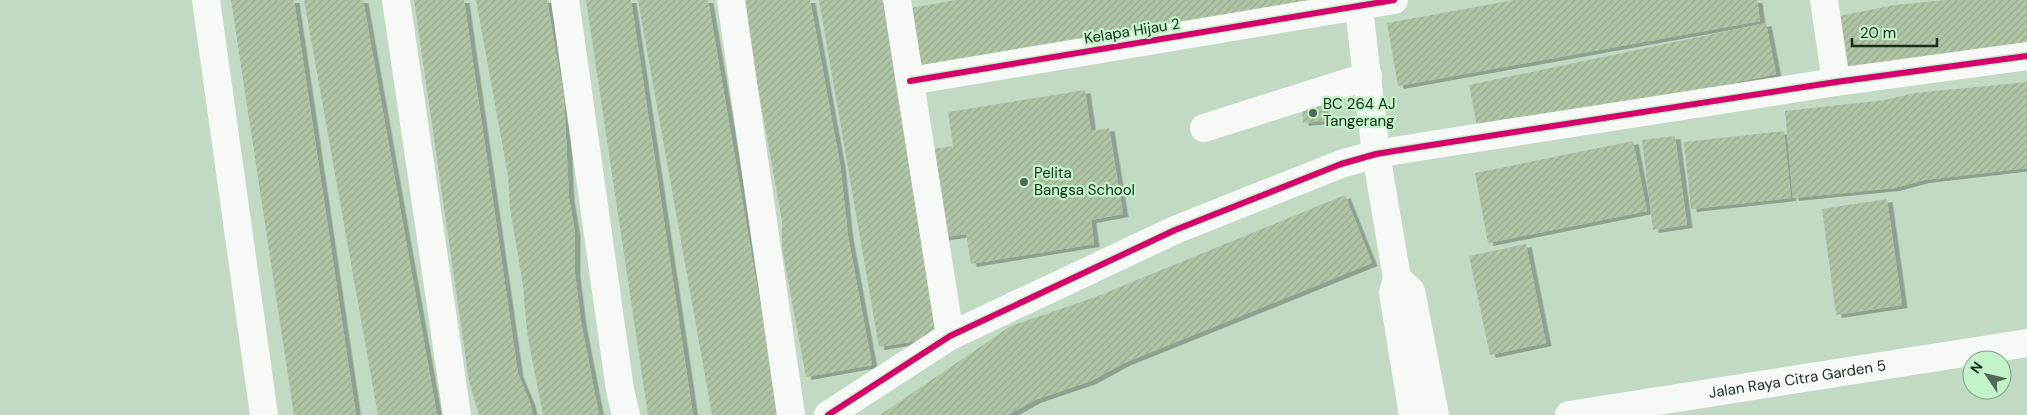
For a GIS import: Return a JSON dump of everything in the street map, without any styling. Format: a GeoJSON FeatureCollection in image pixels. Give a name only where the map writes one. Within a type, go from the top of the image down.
{"type":"FeatureCollection","features":[{"type":"Feature","properties":{"kind":"street"},"geometry":{"type":"LineString","coordinates":[[206,0],[264,415]]}},
{"type":"Feature","properties":{"kind":"street"},"geometry":{"type":"LineString","coordinates":[[396,0],[457,415]]}},
{"type":"Feature","properties":{"kind":"street"},"geometry":{"type":"LineString","coordinates":[[565,0],[620,390],[626,415]]}},
{"type":"Feature","properties":{"kind":"street"},"geometry":{"type":"LineString","coordinates":[[731,0],[790,415]]}},
{"type":"Feature","properties":{"kind":"street"},"geometry":{"type":"LineString","coordinates":[[897,0],[950,336]]}},
{"type":"Feature","properties":{"kind":"street","name":"Kelapa Hijau 2"},"geometry":{"type":"LineString","coordinates":[[910,81],[1359,3],[1394,0]]}},
{"type":"Feature","properties":{"kind":"street"},"geometry":{"type":"LineString","coordinates":[[1824,0],[1836,82]]}},
{"type":"Feature","properties":{"kind":"street"},"geometry":{"type":"LineString","coordinates":[[1359,3],[1376,154],[1398,278],[1393,293],[1412,415]]}},
{"type":"Feature","properties":{"kind":"street"},"geometry":{"type":"LineString","coordinates":[[828,415],[950,336],[1175,230],[1341,164],[1376,154],[1836,82],[2027,56]]}},
{"type":"Feature","properties":{"kind":"street"},"geometry":{"type":"LineString","coordinates":[[1204,128],[1368,76]]}},
{"type":"Feature","properties":{"kind":"street"},"geometry":{"type":"LineString","coordinates":[[1398,278],[1411,291],[1435,415]]}},
{"type":"Feature","properties":{"kind":"street","name":"Jalan Raya Citra Garden 5"},"geometry":{"type":"LineString","coordinates":[[1569,415],[2027,344]]}},
{"type":"Feature","properties":{"kind":"building"},"geometry":{"type":"Polygon","coordinates":[[[231,0],[294,0],[356,415],[294,415],[231,0]]]}},
{"type":"Feature","properties":{"kind":"building"},"geometry":{"type":"Polygon","coordinates":[[[304,0],[363,0],[437,415],[378,415],[304,0]]]}},
{"type":"Feature","properties":{"kind":"building"},"geometry":{"type":"Polygon","coordinates":[[[414,0],[464,0],[518,374],[533,415],[479,415],[469,381],[414,0]]]}},
{"type":"Feature","properties":{"kind":"building"},"geometry":{"type":"Polygon","coordinates":[[[476,0],[547,0],[564,98],[569,198],[575,233],[575,274],[581,322],[599,415],[543,415],[527,333],[523,285],[510,209],[508,176],[476,0]]]}},
{"type":"Feature","properties":{"kind":"building"},"geometry":{"type":"Polygon","coordinates":[[[586,0],[631,0],[693,415],[648,415],[586,0]]]}},
{"type":"Feature","properties":{"kind":"building"},"geometry":{"type":"Polygon","coordinates":[[[638,0],[708,0],[779,415],[712,415],[638,0]]]}},
{"type":"Feature","properties":{"kind":"building"},"geometry":{"type":"Polygon","coordinates":[[[745,0],[810,0],[840,164],[848,236],[872,365],[806,377],[782,248],[782,221],[752,55],[745,0]]]}},
{"type":"Feature","properties":{"kind":"building"},"geometry":{"type":"Polygon","coordinates":[[[819,0],[882,0],[940,337],[879,347],[819,0]]]}},
{"type":"Feature","properties":{"kind":"building"},"geometry":{"type":"Polygon","coordinates":[[[956,0],[1311,0],[924,76],[910,8],[956,0]]]}},
{"type":"Feature","properties":{"kind":"building"},"geometry":{"type":"Polygon","coordinates":[[[1514,0],[1757,0],[1760,21],[1398,86],[1387,23],[1514,0]]]}},
{"type":"Feature","properties":{"kind":"building"},"geometry":{"type":"Polygon","coordinates":[[[1946,0],[2027,0],[2027,51],[1850,78],[1839,16],[1895,5],[1946,0]]]}},
{"type":"Feature","properties":{"kind":"building"},"geometry":{"type":"Polygon","coordinates":[[[1766,23],[1776,74],[1479,136],[1469,85],[1766,23]]]}},
{"type":"Feature","properties":{"kind":"building"},"geometry":{"type":"Polygon","coordinates":[[[2027,82],[2027,168],[1924,180],[1894,188],[1793,198],[1785,111],[1885,100],[1915,93],[2027,82]]]}},
{"type":"Feature","properties":{"kind":"building","name":"Pelita Bangsa School"},"geometry":{"type":"Polygon","coordinates":[[[1085,90],[1091,131],[1109,128],[1123,214],[1091,220],[1094,244],[971,264],[966,234],[940,238],[926,150],[953,146],[948,112],[1085,90]]]}},
{"type":"Feature","properties":{"kind":"building","name":"BC 264 AJ Tangerang"},"geometry":{"type":"Polygon","coordinates":[[[1323,104],[1324,121],[1303,123],[1302,106],[1323,104]]]}},
{"type":"Feature","properties":{"kind":"building"},"geometry":{"type":"Polygon","coordinates":[[[1784,131],[1791,198],[1691,209],[1684,142],[1784,131]]]}},
{"type":"Feature","properties":{"kind":"building"},"geometry":{"type":"Polygon","coordinates":[[[1675,136],[1687,225],[1653,230],[1642,140],[1675,136]]]}},
{"type":"Feature","properties":{"kind":"building"},"geometry":{"type":"Polygon","coordinates":[[[1633,141],[1647,211],[1488,243],[1475,173],[1633,141]]]}},
{"type":"Feature","properties":{"kind":"building"},"geometry":{"type":"Polygon","coordinates":[[[1345,195],[1372,263],[1124,363],[1091,381],[1035,400],[1008,415],[880,415],[1011,326],[1098,296],[1345,195]]]}},
{"type":"Feature","properties":{"kind":"building"},"geometry":{"type":"Polygon","coordinates":[[[1887,199],[1902,305],[1836,315],[1822,209],[1887,199]]]}},
{"type":"Feature","properties":{"kind":"building"},"geometry":{"type":"Polygon","coordinates":[[[1526,244],[1546,343],[1490,355],[1469,256],[1526,244]]]}},
{"type":"Feature","properties":{"kind":"cycle path"},"geometry":{"type":"LineString","coordinates":[[910,81],[1394,0]]}},
{"type":"Feature","properties":{"kind":"cycle path"},"geometry":{"type":"LineString","coordinates":[[828,415],[950,336],[1175,230],[1341,164],[1376,154],[1425,146],[1836,82],[2027,56]]}},
{"type":"Feature","properties":{"kind":"place","name":"BC 264 AJ Tangerang"},"geometry":{"type":"Point","coordinates":[1313,113]}},
{"type":"Feature","properties":{"kind":"place","name":"Pelita Bangsa School"},"geometry":{"type":"Point","coordinates":[1024,182]}}]}
